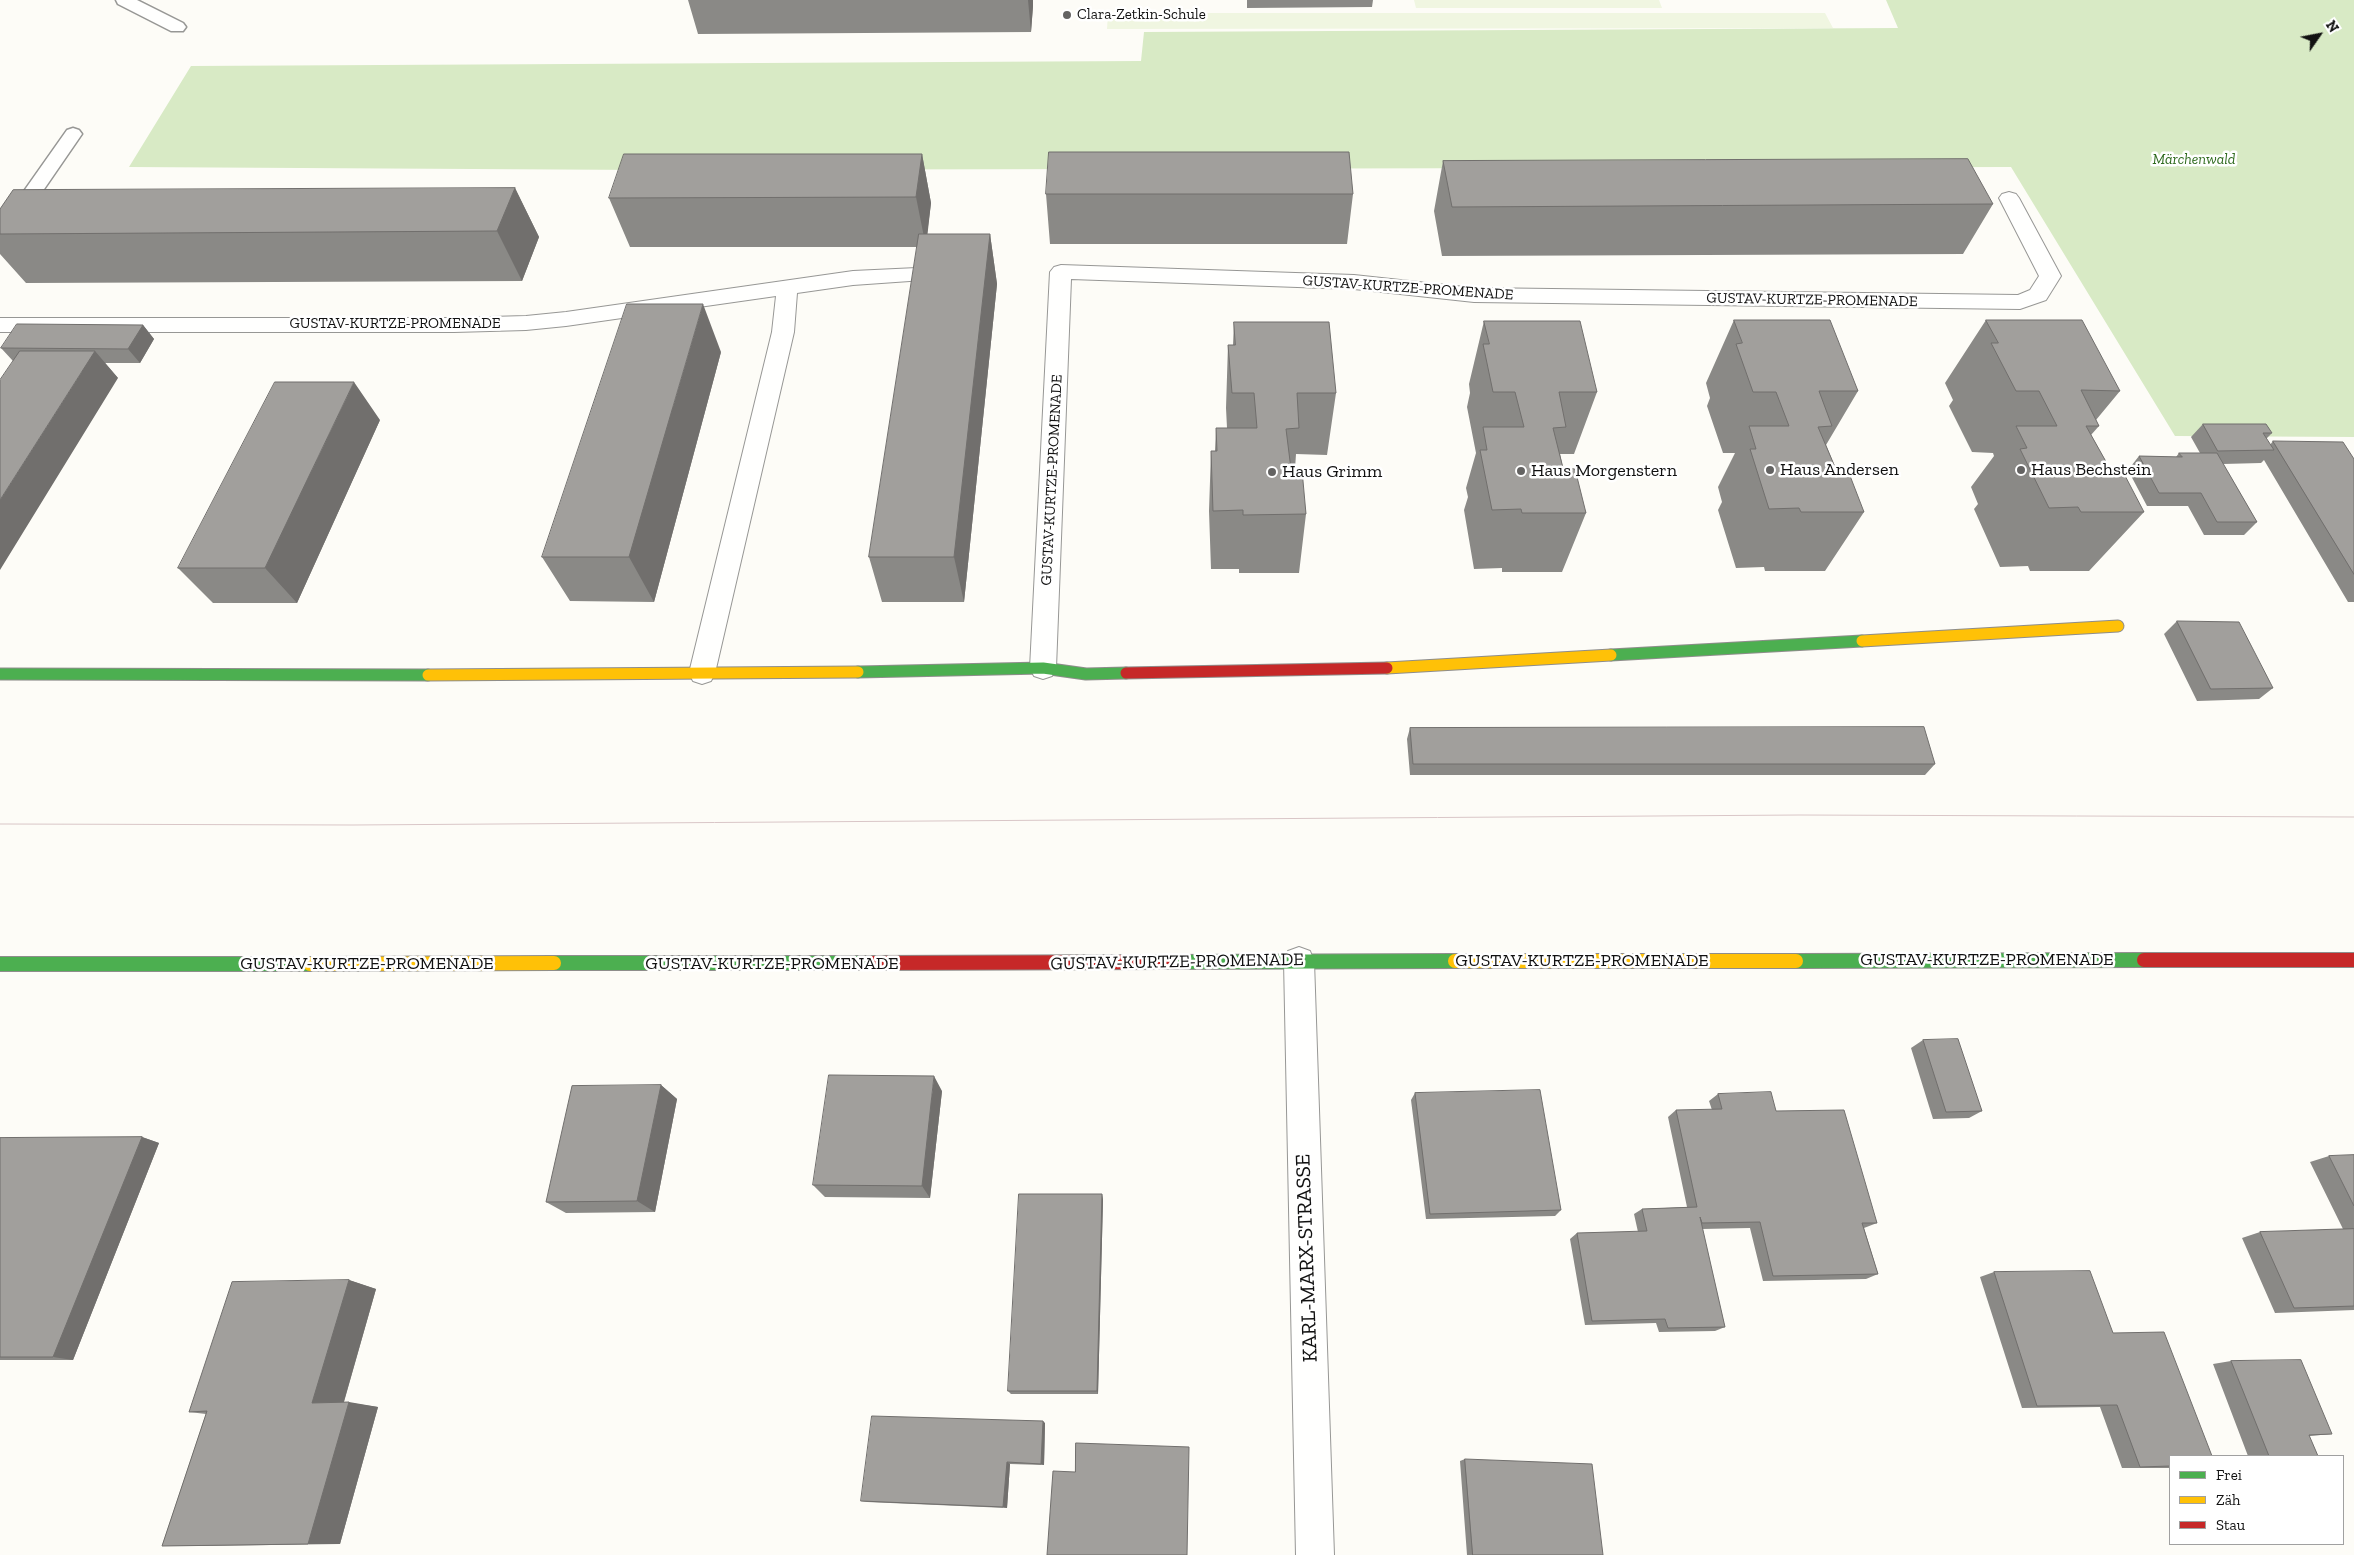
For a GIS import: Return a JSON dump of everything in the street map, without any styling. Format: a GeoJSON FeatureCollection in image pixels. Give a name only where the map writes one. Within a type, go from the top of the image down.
{"type":"FeatureCollection","features":[{"type":"Feature","properties":{"kind":"street","name":"GUSTAV-KURTZE-PROMENADE"},"geometry":{"type":"LineString","coordinates":[[1044,668],[1061,272],[1354,282],[1474,295],[2020,302],[2038,295],[2050,276],[2009,198]]}},
{"type":"Feature","properties":{"kind":"street","name":"GUSTAV-KURTZE-PROMENADE"},"geometry":{"type":"LineString","coordinates":[[0,325],[454,325],[526,323],[854,278],[917,275]]}},
{"type":"Feature","properties":{"kind":"street"},"geometry":{"type":"LineString","coordinates":[[702,672],[781,342],[788,287]]}},
{"type":"Feature","properties":{"kind":"street"},"geometry":{"type":"LineString","coordinates":[[0,674],[352,676],[852,672],[1044,668],[1086,674],[1393,668],[2118,626]]}},
{"type":"Feature","properties":{"kind":"street","name":"GUSTAV-KURTZE-PROMENADE"},"geometry":{"type":"LineString","coordinates":[[0,964],[1089,964],[1299,961],[2354,960]]}},
{"type":"Feature","properties":{"kind":"street","name":"KARL-MARX-STRASSE"},"geometry":{"type":"LineString","coordinates":[[1299,961],[1315,1555]]}},
{"type":"Feature","properties":{"kind":"lane"},"geometry":{"type":"LineString","coordinates":[[124,0],[178,27]]}},
{"type":"Feature","properties":{"kind":"lane"},"geometry":{"type":"LineString","coordinates":[[0,239],[73,134]]}},
{"type":"Feature","properties":{"kind":"green space"},"geometry":{"type":"Polygon","coordinates":[[[1414,0],[1659,0],[1662,8],[1416,8],[1414,0]]]}},
{"type":"Feature","properties":{"kind":"green space","name":"Märchenwald"},"geometry":{"type":"Polygon","coordinates":[[[1886,0],[2354,0],[2354,437],[2175,436],[2011,167],[645,170],[129,167],[191,66],[1141,61],[1144,32],[1898,28],[1886,0]]]}},
{"type":"Feature","properties":{"kind":"green space"},"geometry":{"type":"Polygon","coordinates":[[[1108,13],[1825,13],[1833,28],[1107,29],[1108,13]]]}},
{"type":"Feature","properties":{"kind":"building"},"geometry":{"type":"Polygon","coordinates":[[[1049,152],[1349,152],[1353,194],[1046,194],[1049,152]]]}},
{"type":"Feature","properties":{"kind":"building"},"geometry":{"type":"Polygon","coordinates":[[[624,154],[922,154],[916,197],[609,198],[624,154]]]}},
{"type":"Feature","properties":{"kind":"building"},"geometry":{"type":"Polygon","coordinates":[[[1968,159],[1993,204],[1452,207],[1443,161],[1968,159]]]}},
{"type":"Feature","properties":{"kind":"building"},"geometry":{"type":"Polygon","coordinates":[[[515,188],[497,231],[0,234],[0,209],[13,190],[515,188]]]}},
{"type":"Feature","properties":{"kind":"building"},"geometry":{"type":"Polygon","coordinates":[[[919,234],[990,234],[954,557],[869,557],[919,234]]]}},
{"type":"Feature","properties":{"kind":"building"},"geometry":{"type":"Polygon","coordinates":[[[627,304],[703,304],[629,557],[542,557],[627,304]]]}},
{"type":"Feature","properties":{"kind":"building"},"geometry":{"type":"Polygon","coordinates":[[[1734,320],[1830,320],[1858,391],[1819,391],[1832,426],[1818,427],[1835,467],[1847,468],[1864,512],[1801,512],[1799,508],[1769,509],[1750,449],[1756,449],[1749,426],[1789,426],[1776,392],[1753,392],[1736,344],[1742,343],[1734,320]]]}},
{"type":"Feature","properties":{"kind":"building"},"geometry":{"type":"Polygon","coordinates":[[[1986,320],[2082,320],[2120,391],[2081,390],[2099,426],[2086,426],[2109,467],[2121,468],[2144,512],[2081,512],[2078,507],[2049,508],[2020,449],[2027,448],[2016,426],[2057,426],[2039,391],[2016,391],[1991,343],[1998,343],[1986,320]]]}},
{"type":"Feature","properties":{"kind":"building"},"geometry":{"type":"Polygon","coordinates":[[[1484,321],[1580,321],[1597,392],[1559,392],[1566,427],[1553,428],[1563,468],[1575,469],[1586,513],[1522,513],[1521,509],[1492,510],[1480,450],[1487,450],[1483,427],[1524,427],[1515,392],[1493,392],[1483,344],[1489,344],[1484,321]]]}},
{"type":"Feature","properties":{"kind":"building"},"geometry":{"type":"Polygon","coordinates":[[[1234,322],[1329,322],[1336,393],[1297,393],[1299,428],[1286,429],[1291,469],[1302,470],[1306,514],[1243,515],[1243,510],[1213,511],[1211,451],[1217,451],[1216,428],[1257,428],[1254,393],[1232,393],[1228,345],[1235,345],[1234,322]]]}},
{"type":"Feature","properties":{"kind":"building"},"geometry":{"type":"Polygon","coordinates":[[[17,324],[143,325],[128,349],[1,348],[17,324]]]}},
{"type":"Feature","properties":{"kind":"building"},"geometry":{"type":"Polygon","coordinates":[[[20,351],[95,351],[0,500],[0,380],[20,351]]]}},
{"type":"Feature","properties":{"kind":"building"},"geometry":{"type":"Polygon","coordinates":[[[275,382],[354,382],[265,568],[178,568],[275,382]]]}},
{"type":"Feature","properties":{"kind":"building"},"geometry":{"type":"Polygon","coordinates":[[[2203,424],[2266,424],[2272,433],[2263,433],[2274,450],[2218,451],[2203,424]]]}},
{"type":"Feature","properties":{"kind":"building"},"geometry":{"type":"Polygon","coordinates":[[[2273,441],[2343,442],[2354,459],[2354,574],[2273,441]]]}},
{"type":"Feature","properties":{"kind":"building"},"geometry":{"type":"Polygon","coordinates":[[[2179,453],[2217,453],[2257,522],[2217,522],[2201,493],[2159,493],[2139,456],[2182,457],[2179,453]]]}},
{"type":"Feature","properties":{"kind":"building"},"geometry":{"type":"Polygon","coordinates":[[[2177,621],[2239,622],[2273,688],[2211,689],[2177,621]]]}},
{"type":"Feature","properties":{"kind":"building"},"geometry":{"type":"Polygon","coordinates":[[[1924,727],[1935,764],[1413,764],[1410,728],[1924,727]]]}},
{"type":"Feature","properties":{"kind":"building"},"geometry":{"type":"Polygon","coordinates":[[[1958,1039],[1982,1111],[1946,1112],[1923,1040],[1958,1039]]]}},
{"type":"Feature","properties":{"kind":"building"},"geometry":{"type":"Polygon","coordinates":[[[829,1075],[934,1076],[922,1186],[813,1185],[829,1075]]]}},
{"type":"Feature","properties":{"kind":"building"},"geometry":{"type":"Polygon","coordinates":[[[661,1085],[637,1201],[546,1202],[572,1086],[661,1085]]]}},
{"type":"Feature","properties":{"kind":"building"},"geometry":{"type":"Polygon","coordinates":[[[1540,1090],[1561,1210],[1430,1214],[1415,1093],[1540,1090]]]}},
{"type":"Feature","properties":{"kind":"building"},"geometry":{"type":"Polygon","coordinates":[[[1771,1092],[1776,1111],[1844,1110],[1877,1223],[1862,1223],[1878,1274],[1773,1276],[1760,1222],[1702,1223],[1700,1217],[1725,1327],[1668,1328],[1665,1319],[1592,1321],[1577,1233],[1647,1231],[1642,1209],[1697,1207],[1676,1110],[1722,1109],[1718,1094],[1771,1092]]]}},
{"type":"Feature","properties":{"kind":"building"},"geometry":{"type":"Polygon","coordinates":[[[142,1137],[53,1357],[0,1357],[0,1138],[142,1137]]]}},
{"type":"Feature","properties":{"kind":"building"},"geometry":{"type":"Polygon","coordinates":[[[2354,1155],[2354,1206],[2329,1156],[2354,1155]]]}},
{"type":"Feature","properties":{"kind":"building"},"geometry":{"type":"Polygon","coordinates":[[[1019,1194],[1102,1194],[1097,1391],[1008,1391],[1019,1194]]]}},
{"type":"Feature","properties":{"kind":"building"},"geometry":{"type":"Polygon","coordinates":[[[2354,1229],[2354,1306],[2294,1308],[2260,1232],[2354,1229]]]}},
{"type":"Feature","properties":{"kind":"building"},"geometry":{"type":"Polygon","coordinates":[[[2090,1271],[2113,1333],[2164,1332],[2212,1455],[2169,1455],[2169,1466],[2140,1467],[2117,1405],[2037,1406],[1994,1272],[2090,1271]]]}},
{"type":"Feature","properties":{"kind":"building"},"geometry":{"type":"Polygon","coordinates":[[[349,1280],[312,1403],[349,1402],[308,1544],[162,1546],[207,1411],[189,1412],[232,1282],[349,1280]]]}},
{"type":"Feature","properties":{"kind":"building"},"geometry":{"type":"Polygon","coordinates":[[[2301,1360],[2332,1434],[2309,1435],[2318,1455],[2269,1455],[2231,1361],[2301,1360]]]}},
{"type":"Feature","properties":{"kind":"building"},"geometry":{"type":"Polygon","coordinates":[[[872,1416],[1043,1421],[1041,1464],[1007,1462],[1003,1507],[861,1501],[872,1416]]]}},
{"type":"Feature","properties":{"kind":"building"},"geometry":{"type":"Polygon","coordinates":[[[1076,1443],[1189,1447],[1187,1555],[1047,1555],[1053,1471],[1075,1472],[1076,1443]]]}},
{"type":"Feature","properties":{"kind":"building"},"geometry":{"type":"Polygon","coordinates":[[[1465,1459],[1592,1464],[1603,1555],[1473,1555],[1465,1459]]]}},
{"type":"Feature","properties":{"kind":"tram line"},"geometry":{"type":"LineString","coordinates":[[0,824],[353,825],[1799,815],[2354,817]]}},
{"type":"Feature","properties":{"kind":"traffic: fast"},"geometry":{"type":"LineString","coordinates":[[1611,655],[1862,641]]}},
{"type":"Feature","properties":{"kind":"traffic: fast"},"geometry":{"type":"LineString","coordinates":[[858,672],[1043,668],[1086,674],[1126,673]]}},
{"type":"Feature","properties":{"kind":"traffic: fast"},"geometry":{"type":"LineString","coordinates":[[0,674],[428,675]]}},
{"type":"Feature","properties":{"kind":"traffic: fast"},"geometry":{"type":"LineString","coordinates":[[1796,961],[2144,960]]}},
{"type":"Feature","properties":{"kind":"traffic: fast"},"geometry":{"type":"LineString","coordinates":[[1164,962],[1455,961]]}},
{"type":"Feature","properties":{"kind":"traffic: fast"},"geometry":{"type":"LineString","coordinates":[[554,963],[872,963]]}},
{"type":"Feature","properties":{"kind":"traffic: fast"},"geometry":{"type":"LineString","coordinates":[[0,964],[310,964]]}},
{"type":"Feature","properties":{"kind":"traffic: slow"},"geometry":{"type":"LineString","coordinates":[[1862,641],[2118,626]]}},
{"type":"Feature","properties":{"kind":"traffic: slow"},"geometry":{"type":"LineString","coordinates":[[1387,668],[1611,655]]}},
{"type":"Feature","properties":{"kind":"traffic: slow"},"geometry":{"type":"LineString","coordinates":[[428,675],[858,672]]}},
{"type":"Feature","properties":{"kind":"traffic: slow"},"geometry":{"type":"LineString","coordinates":[[1455,961],[1796,961]]}},
{"type":"Feature","properties":{"kind":"traffic: slow"},"geometry":{"type":"LineString","coordinates":[[310,964],[554,963]]}},
{"type":"Feature","properties":{"kind":"traffic: jam"},"geometry":{"type":"LineString","coordinates":[[1126,673],[1387,668]]}},
{"type":"Feature","properties":{"kind":"traffic: jam"},"geometry":{"type":"LineString","coordinates":[[2144,960],[2354,960]]}},
{"type":"Feature","properties":{"kind":"traffic: jam"},"geometry":{"type":"LineString","coordinates":[[872,963],[1164,962]]}},
{"type":"Feature","properties":{"kind":"place","name":"Clara-Zetkin-Schule"},"geometry":{"type":"Point","coordinates":[1067,15]}},
{"type":"Feature","properties":{"kind":"place","name":"Haus Andersen"},"geometry":{"type":"Point","coordinates":[1770,470]}},
{"type":"Feature","properties":{"kind":"place","name":"Haus Bechstein"},"geometry":{"type":"Point","coordinates":[2021,470]}},
{"type":"Feature","properties":{"kind":"place","name":"Haus Morgenstern"},"geometry":{"type":"Point","coordinates":[1521,471]}},
{"type":"Feature","properties":{"kind":"place","name":"Haus Grimm"},"geometry":{"type":"Point","coordinates":[1272,472]}}]}
